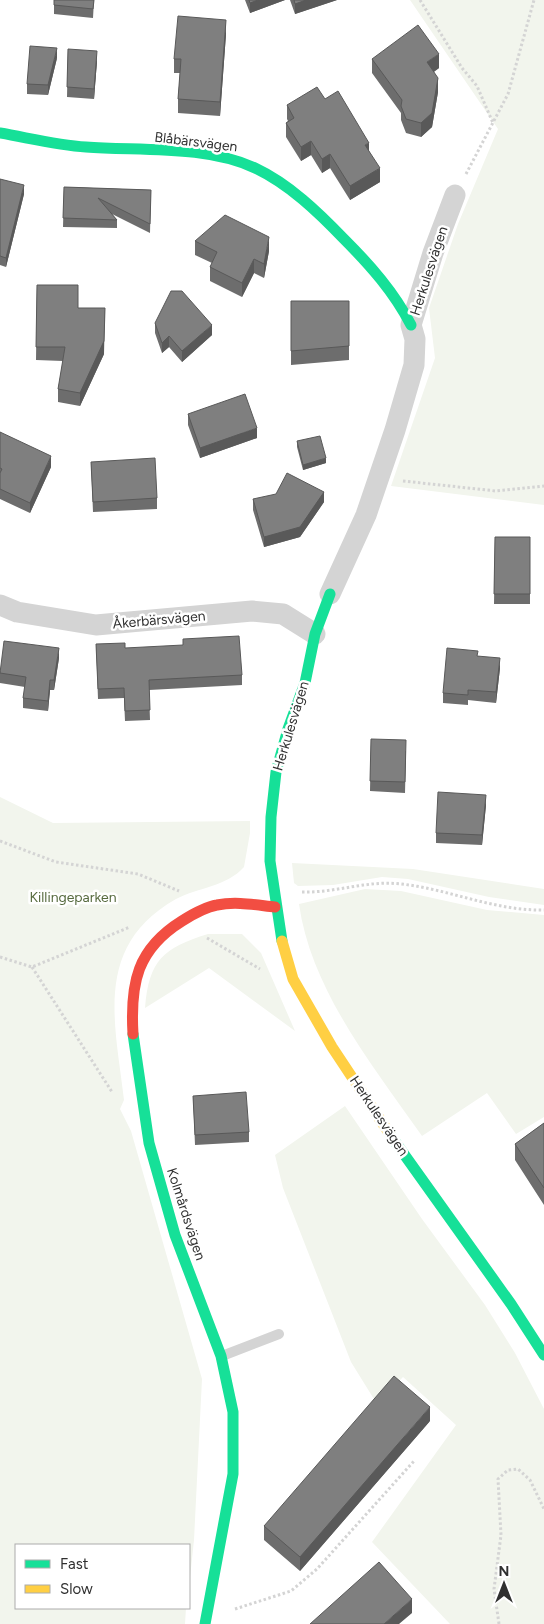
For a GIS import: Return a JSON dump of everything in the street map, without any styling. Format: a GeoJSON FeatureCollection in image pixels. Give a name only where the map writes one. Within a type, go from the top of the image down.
{"type":"FeatureCollection","features":[{"type":"Feature","properties":{"kind":"street","name":"Blåbärsvägen"},"geometry":{"type":"LineString","coordinates":[[0,133],[84,147],[216,158],[255,168],[294,193],[329,223],[378,273],[402,305],[411,325]]}},
{"type":"Feature","properties":{"kind":"street","name":"Herkulesvägen"},"geometry":{"type":"LineString","coordinates":[[455,195],[430,260],[411,325],[415,339],[414,365],[379,478],[366,515],[330,594],[315,634],[305,683],[288,729],[276,772],[271,817],[270,860],[275,907],[293,979],[332,1047],[389,1133],[511,1304],[544,1356]]}},
{"type":"Feature","properties":{"kind":"street","name":"Åkerbärsvägen"},"geometry":{"type":"LineString","coordinates":[[0,605],[17,612],[96,626],[252,611],[283,614],[315,634]]}},
{"type":"Feature","properties":{"kind":"street","name":"Kolmårdsvägen"},"geometry":{"type":"LineString","coordinates":[[206,1618],[232,1474],[234,1412],[221,1356],[175,1235],[160,1187],[149,1143],[134,1043],[132,1012],[139,968],[152,944],[175,925],[197,912],[216,905],[235,903],[275,907]]}},
{"type":"Feature","properties":{"kind":"lane"},"geometry":{"type":"LineString","coordinates":[[221,1356],[279,1334]]}},
{"type":"Feature","properties":{"kind":"path"},"geometry":{"type":"LineString","coordinates":[[420,0],[462,68],[477,86],[493,123]]}},
{"type":"Feature","properties":{"kind":"path"},"geometry":{"type":"LineString","coordinates":[[455,195],[508,94],[534,0]]}},
{"type":"Feature","properties":{"kind":"path"},"geometry":{"type":"LineString","coordinates":[[379,478],[496,491],[544,486]]}},
{"type":"Feature","properties":{"kind":"path"},"geometry":{"type":"LineString","coordinates":[[0,841],[56,862],[138,874],[186,895]]}},
{"type":"Feature","properties":{"kind":"path"},"geometry":{"type":"LineString","coordinates":[[300,892],[340,891],[371,882],[402,884],[464,897],[484,904],[544,910]]}},
{"type":"Feature","properties":{"kind":"path"},"geometry":{"type":"LineString","coordinates":[[175,925],[208,939],[252,963],[268,975]]}},
{"type":"Feature","properties":{"kind":"path"},"geometry":{"type":"LineString","coordinates":[[32,967],[113,1093]]}},
{"type":"Feature","properties":{"kind":"path"},"geometry":{"type":"LineString","coordinates":[[206,1618],[291,1591],[317,1569],[414,1461]]}},
{"type":"Feature","properties":{"kind":"path"},"geometry":{"type":"LineString","coordinates":[[499,1624],[494,1589],[500,1535],[498,1479],[508,1470],[518,1470],[530,1480],[544,1509]]}},
{"type":"Feature","properties":{"kind":"green space"},"geometry":{"type":"Polygon","coordinates":[[[410,0],[544,0],[544,505],[391,486],[435,358],[429,308],[458,224],[498,129],[410,0]]]}},
{"type":"Feature","properties":{"kind":"green space","name":"Killingeparken"},"geometry":{"type":"Polygon","coordinates":[[[0,797],[53,823],[250,821],[250,833],[244,867],[237,874],[221,883],[176,899],[150,918],[132,939],[121,963],[116,988],[115,1015],[124,1100],[120,1109],[131,1131],[202,1379],[194,1540],[190,1578],[190,1544],[15,1544],[15,1609],[186,1609],[185,1624],[0,1624],[0,797]]]}},
{"type":"Feature","properties":{"kind":"green space"},"geometry":{"type":"Polygon","coordinates":[[[292,863],[413,869],[544,889],[544,905],[489,897],[408,879],[382,877],[333,885],[298,886],[294,883],[292,863]]]}},
{"type":"Feature","properties":{"kind":"green space"},"geometry":{"type":"Polygon","coordinates":[[[365,889],[401,891],[487,910],[544,915],[544,1117],[516,1134],[487,1093],[422,1136],[365,1055],[330,997],[316,967],[306,936],[299,904],[365,889]]]}},
{"type":"Feature","properties":{"kind":"green space"},"geometry":{"type":"Polygon","coordinates":[[[208,934],[242,934],[261,953],[295,1031],[209,968],[145,1008],[150,978],[161,958],[180,945],[208,934]]]}},
{"type":"Feature","properties":{"kind":"green space"},"geometry":{"type":"Polygon","coordinates":[[[345,1106],[422,1219],[485,1305],[515,1353],[544,1409],[544,1624],[450,1624],[372,1542],[456,1425],[403,1377],[377,1404],[351,1362],[283,1188],[275,1155],[345,1106]]]}},
{"type":"Feature","properties":{"kind":"building"},"geometry":{"type":"Polygon","coordinates":[[[54,0],[94,0],[93,9],[54,5],[54,0]]]}},
{"type":"Feature","properties":{"kind":"building"},"geometry":{"type":"Polygon","coordinates":[[[294,0],[306,0],[295,4],[294,0]]]}},
{"type":"Feature","properties":{"kind":"building"},"geometry":{"type":"Polygon","coordinates":[[[178,16],[226,20],[220,102],[178,99],[181,59],[174,59],[178,16]]]}},
{"type":"Feature","properties":{"kind":"building"},"geometry":{"type":"Polygon","coordinates":[[[418,25],[439,54],[427,62],[438,78],[432,113],[421,123],[406,119],[401,106],[402,100],[372,59],[418,25]]]}},
{"type":"Feature","properties":{"kind":"building"},"geometry":{"type":"Polygon","coordinates":[[[30,46],[57,48],[48,85],[27,84],[30,46]]]}},
{"type":"Feature","properties":{"kind":"building"},"geometry":{"type":"Polygon","coordinates":[[[68,49],[97,51],[94,89],[67,87],[68,49]]]}},
{"type":"Feature","properties":{"kind":"building"},"geometry":{"type":"Polygon","coordinates":[[[317,87],[325,99],[338,91],[369,143],[365,145],[380,168],[350,186],[330,154],[322,159],[311,141],[301,147],[286,123],[294,118],[287,105],[317,87]]]}},
{"type":"Feature","properties":{"kind":"building"},"geometry":{"type":"Polygon","coordinates":[[[0,179],[24,185],[6,258],[0,256],[0,179]]]}},
{"type":"Feature","properties":{"kind":"building"},"geometry":{"type":"Polygon","coordinates":[[[64,187],[151,190],[150,224],[98,198],[117,220],[63,218],[64,187]]]}},
{"type":"Feature","properties":{"kind":"building"},"geometry":{"type":"Polygon","coordinates":[[[225,215],[269,237],[264,264],[254,259],[242,283],[210,267],[217,252],[195,241],[225,215]]]}},
{"type":"Feature","properties":{"kind":"building"},"geometry":{"type":"Polygon","coordinates":[[[37,285],[78,285],[78,308],[105,308],[104,341],[80,393],[58,389],[65,347],[36,347],[37,285]]]}},
{"type":"Feature","properties":{"kind":"building"},"geometry":{"type":"Polygon","coordinates":[[[171,291],[182,291],[212,325],[182,351],[169,336],[162,343],[155,323],[171,291]]]}},
{"type":"Feature","properties":{"kind":"building"},"geometry":{"type":"Polygon","coordinates":[[[291,301],[349,301],[349,346],[291,351],[291,301]]]}},
{"type":"Feature","properties":{"kind":"building"},"geometry":{"type":"Polygon","coordinates":[[[245,394],[257,428],[200,448],[188,414],[245,394]]]}},
{"type":"Feature","properties":{"kind":"building"},"geometry":{"type":"Polygon","coordinates":[[[0,432],[51,456],[30,503],[0,489],[0,473],[2,469],[0,468],[0,432]]]}},
{"type":"Feature","properties":{"kind":"building"},"geometry":{"type":"Polygon","coordinates":[[[320,436],[326,458],[303,465],[297,441],[320,436]]]}},
{"type":"Feature","properties":{"kind":"building"},"geometry":{"type":"Polygon","coordinates":[[[155,458],[157,498],[93,502],[91,462],[155,458]]]}},
{"type":"Feature","properties":{"kind":"building"},"geometry":{"type":"Polygon","coordinates":[[[287,473],[324,492],[300,527],[264,537],[253,499],[276,494],[287,473]]]}},
{"type":"Feature","properties":{"kind":"building"},"geometry":{"type":"Polygon","coordinates":[[[495,537],[530,537],[530,594],[494,594],[495,537]]]}},
{"type":"Feature","properties":{"kind":"building"},"geometry":{"type":"Polygon","coordinates":[[[239,636],[242,675],[149,680],[150,710],[125,711],[124,688],[98,689],[96,644],[125,643],[125,648],[183,645],[183,639],[239,636]]]}},
{"type":"Feature","properties":{"kind":"building"},"geometry":{"type":"Polygon","coordinates":[[[4,641],[59,648],[54,680],[50,680],[48,701],[23,698],[26,677],[0,673],[4,641]]]}},
{"type":"Feature","properties":{"kind":"building"},"geometry":{"type":"Polygon","coordinates":[[[447,648],[478,651],[477,656],[500,658],[496,692],[468,690],[468,695],[443,693],[447,648]]]}},
{"type":"Feature","properties":{"kind":"building"},"geometry":{"type":"Polygon","coordinates":[[[371,739],[406,740],[405,782],[370,781],[371,739]]]}},
{"type":"Feature","properties":{"kind":"building"},"geometry":{"type":"Polygon","coordinates":[[[438,792],[486,795],[482,835],[436,833],[438,792]]]}},
{"type":"Feature","properties":{"kind":"building"},"geometry":{"type":"Polygon","coordinates":[[[246,1092],[249,1132],[195,1135],[193,1096],[246,1092]]]}},
{"type":"Feature","properties":{"kind":"building"},"geometry":{"type":"Polygon","coordinates":[[[544,1123],[544,1188],[515,1144],[544,1123]]]}},
{"type":"Feature","properties":{"kind":"building"},"geometry":{"type":"Polygon","coordinates":[[[394,1376],[430,1407],[300,1557],[264,1526],[394,1376]]]}},
{"type":"Feature","properties":{"kind":"building"},"geometry":{"type":"Polygon","coordinates":[[[379,1562],[412,1599],[384,1624],[310,1624],[379,1562]]]}},
{"type":"Feature","properties":{"kind":"traffic: fast"},"geometry":{"type":"LineString","coordinates":[[0,133],[75,146],[194,152],[236,161],[255,168],[291,190],[334,229],[381,279],[411,325]]}},
{"type":"Feature","properties":{"kind":"traffic: fast"},"geometry":{"type":"LineString","coordinates":[[282,941],[270,861],[271,817],[276,772],[288,729],[305,683],[315,634],[330,594]]}},
{"type":"Feature","properties":{"kind":"traffic: fast"},"geometry":{"type":"LineString","coordinates":[[133,1034],[149,1143],[175,1235],[221,1356],[233,1412],[233,1474],[205,1624]]}},
{"type":"Feature","properties":{"kind":"traffic: fast"},"geometry":{"type":"LineString","coordinates":[[391,1136],[511,1304],[544,1355]]}},
{"type":"Feature","properties":{"kind":"traffic: slow"},"geometry":{"type":"LineString","coordinates":[[282,941],[293,979],[332,1047],[391,1136]]}},
{"type":"Feature","properties":{"kind":"traffic: jam"},"geometry":{"type":"LineString","coordinates":[[133,1034],[132,1016],[135,983],[146,956],[155,943],[167,932],[190,916],[213,906],[239,903],[275,907]]}}]}
